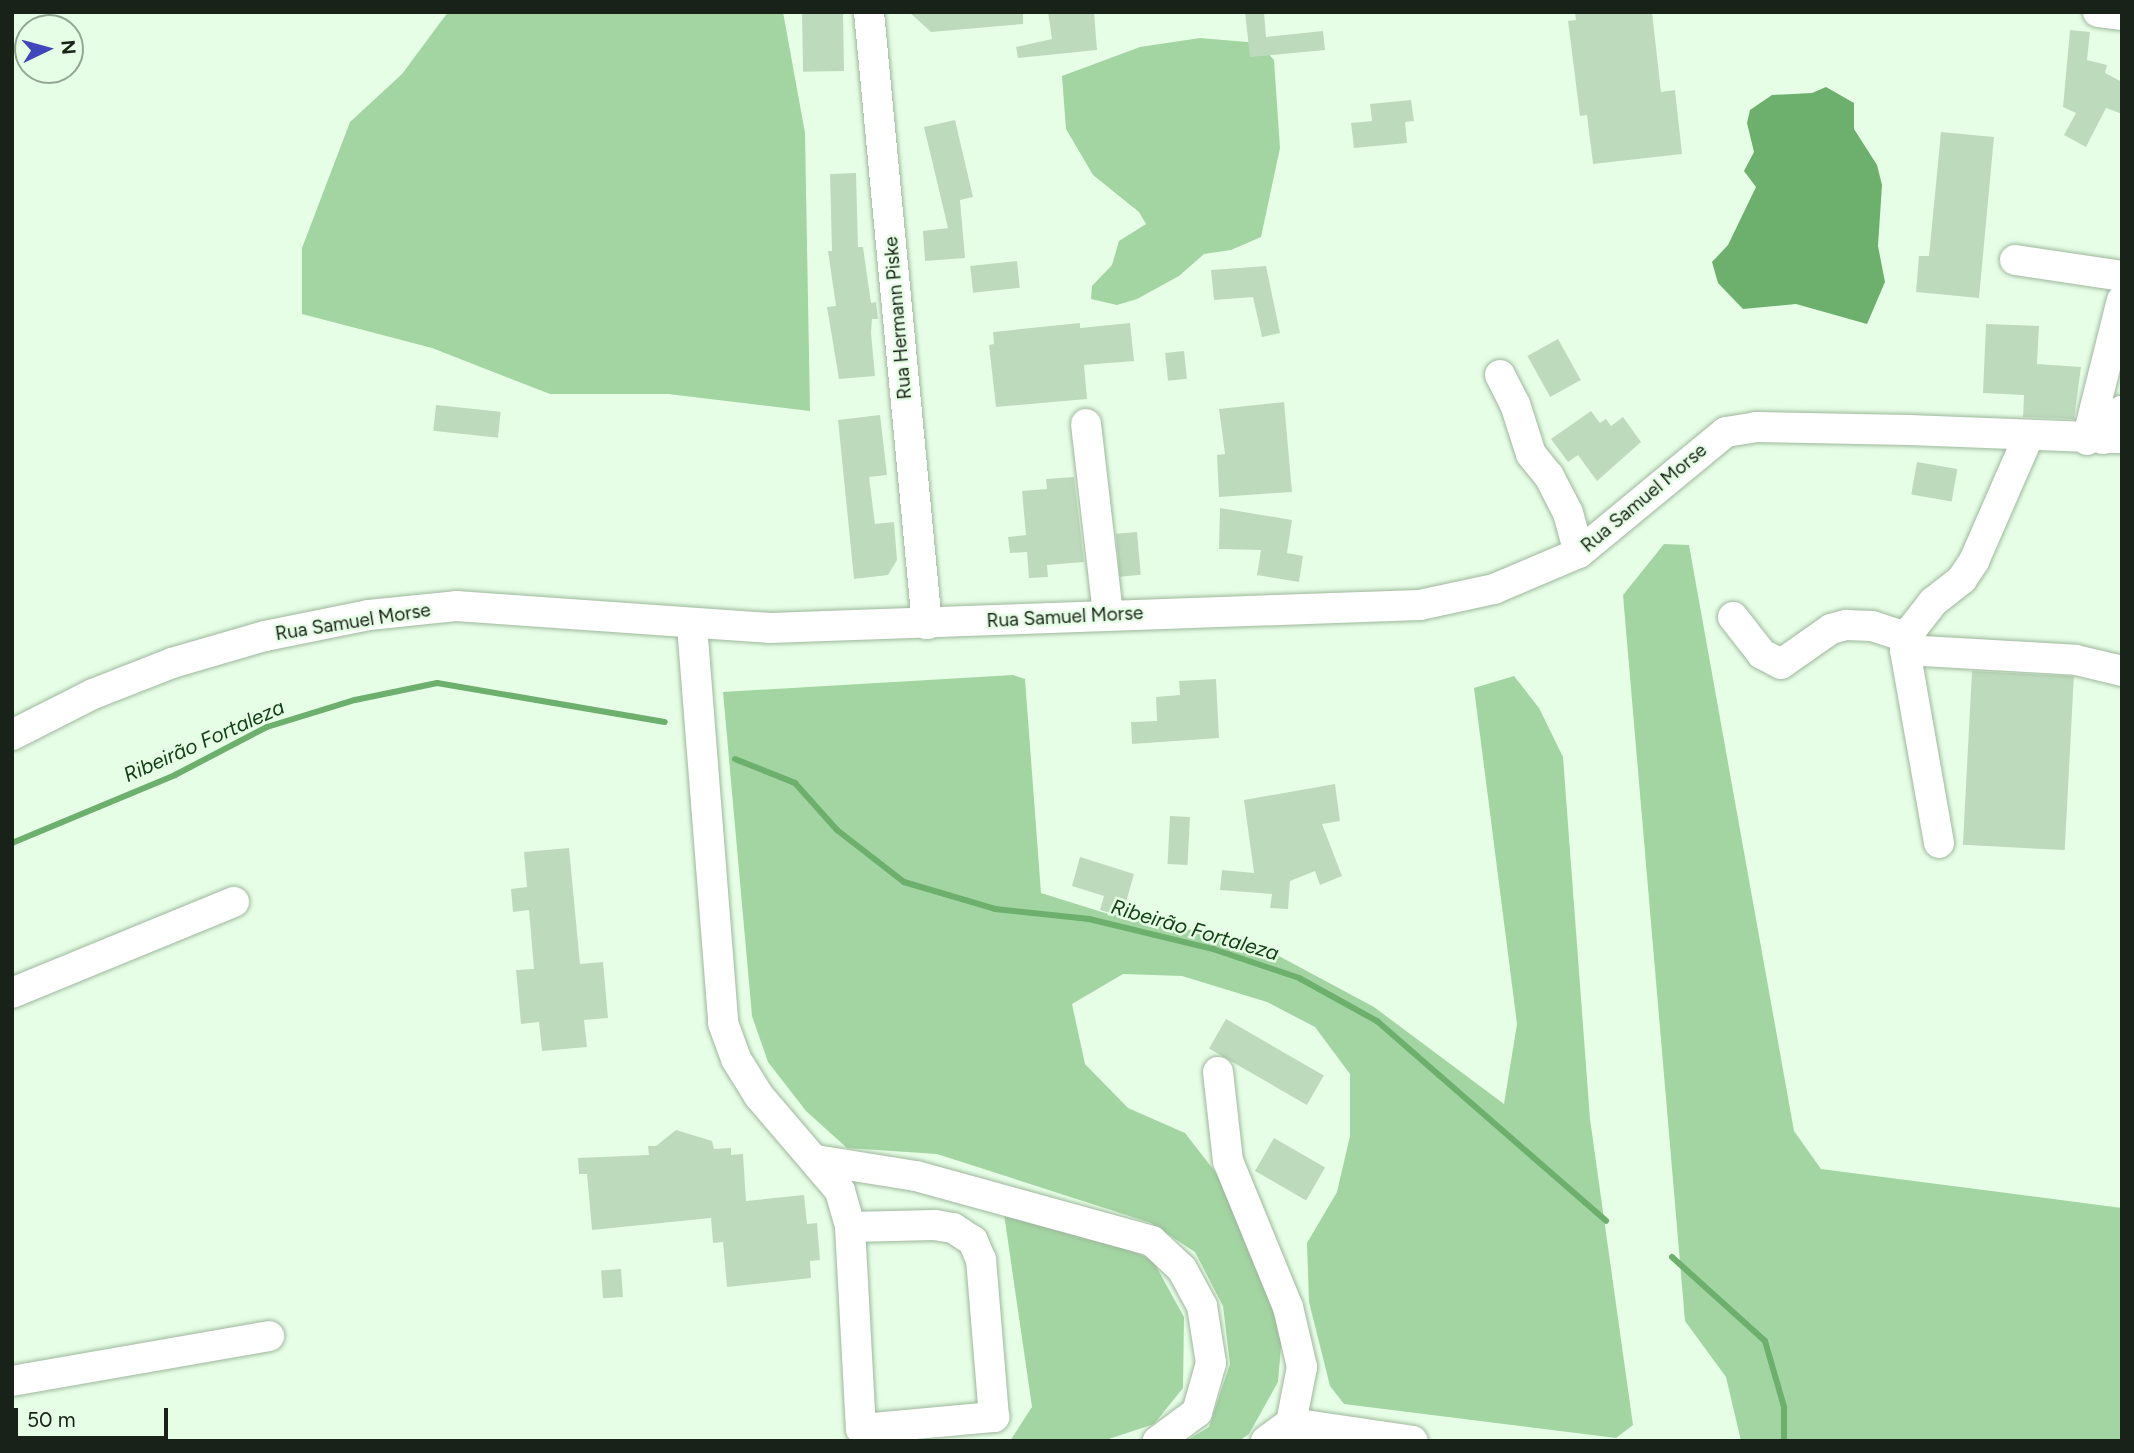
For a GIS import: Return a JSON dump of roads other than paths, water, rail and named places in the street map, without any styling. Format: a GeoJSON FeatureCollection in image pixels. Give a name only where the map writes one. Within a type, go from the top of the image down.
{"type":"FeatureCollection","features":[{"type":"Feature","properties":{"kind":"street","name":"Rua Hermann Piske"},"geometry":{"type":"LineString","coordinates":[[869,12],[927,624]]}},
{"type":"Feature","properties":{"kind":"street"},"geometry":{"type":"LineString","coordinates":[[2098,12],[2122,15]]}},
{"type":"Feature","properties":{"kind":"street"},"geometry":{"type":"LineString","coordinates":[[2015,260],[2122,276]]}},
{"type":"Feature","properties":{"kind":"street"},"geometry":{"type":"LineString","coordinates":[[2104,439],[2122,300]]}},
{"type":"Feature","properties":{"kind":"street"},"geometry":{"type":"LineString","coordinates":[[1500,375],[1515,404],[1531,454],[1568,513],[1579,553]]}},
{"type":"Feature","properties":{"kind":"street"},"geometry":{"type":"LineString","coordinates":[[2104,439],[2122,411]]}},
{"type":"Feature","properties":{"kind":"street"},"geometry":{"type":"LineString","coordinates":[[1086,424],[1108,615]]}},
{"type":"Feature","properties":{"kind":"street","name":"Rua Samuel Morse"},"geometry":{"type":"LineString","coordinates":[[12,735],[93,694],[172,663],[265,636],[369,615],[456,606],[692,625],[927,624],[1420,605],[1494,589],[1579,553],[1727,432],[1756,427],[2104,439]]}},
{"type":"Feature","properties":{"kind":"street"},"geometry":{"type":"LineString","coordinates":[[1939,843],[1907,644],[1933,602],[1962,579],[1974,561],[2029,435]]}},
{"type":"Feature","properties":{"kind":"street"},"geometry":{"type":"LineString","coordinates":[[1733,617],[1762,654],[1781,664],[1831,629],[1846,625],[1872,626],[1907,644],[2076,660],[2122,671]]}},
{"type":"Feature","properties":{"kind":"street"},"geometry":{"type":"LineString","coordinates":[[692,625],[723,1023],[736,1059],[759,1096],[840,1191],[850,1227],[861,1429],[993,1417],[981,1260],[973,1241],[953,1228],[934,1225],[850,1227]]}},
{"type":"Feature","properties":{"kind":"street"},"geometry":{"type":"LineString","coordinates":[[12,993],[234,902]]}},
{"type":"Feature","properties":{"kind":"street"},"geometry":{"type":"LineString","coordinates":[[1218,1072],[1228,1161],[1288,1307],[1302,1367],[1291,1423],[1266,1441]]}},
{"type":"Feature","properties":{"kind":"street"},"geometry":{"type":"LineString","coordinates":[[816,1160],[916,1176],[1152,1241],[1182,1269],[1202,1306],[1211,1363],[1197,1412],[1158,1441]]}},
{"type":"Feature","properties":{"kind":"street"},"geometry":{"type":"LineString","coordinates":[[12,1381],[269,1336]]}},
{"type":"Feature","properties":{"kind":"street"},"geometry":{"type":"LineString","coordinates":[[1291,1423],[1413,1441]]}},
{"type":"Feature","properties":{"kind":"waterway","name":"Ribeirão Fortaleza"},"geometry":{"type":"LineString","coordinates":[[12,843],[175,775],[267,727],[355,700],[437,683],[665,722]]}},
{"type":"Feature","properties":{"kind":"waterway","name":"Ribeirão Fortaleza"},"geometry":{"type":"LineString","coordinates":[[735,759],[795,783],[837,830],[904,882],[995,909],[1089,919],[1213,949],[1299,978],[1377,1021],[1606,1221]]}},
{"type":"Feature","properties":{"kind":"waterway","name":"Ribeirão Fortaleza"},"geometry":{"type":"LineString","coordinates":[[1672,1257],[1765,1341],[1784,1407],[1784,1441]]}}]}
